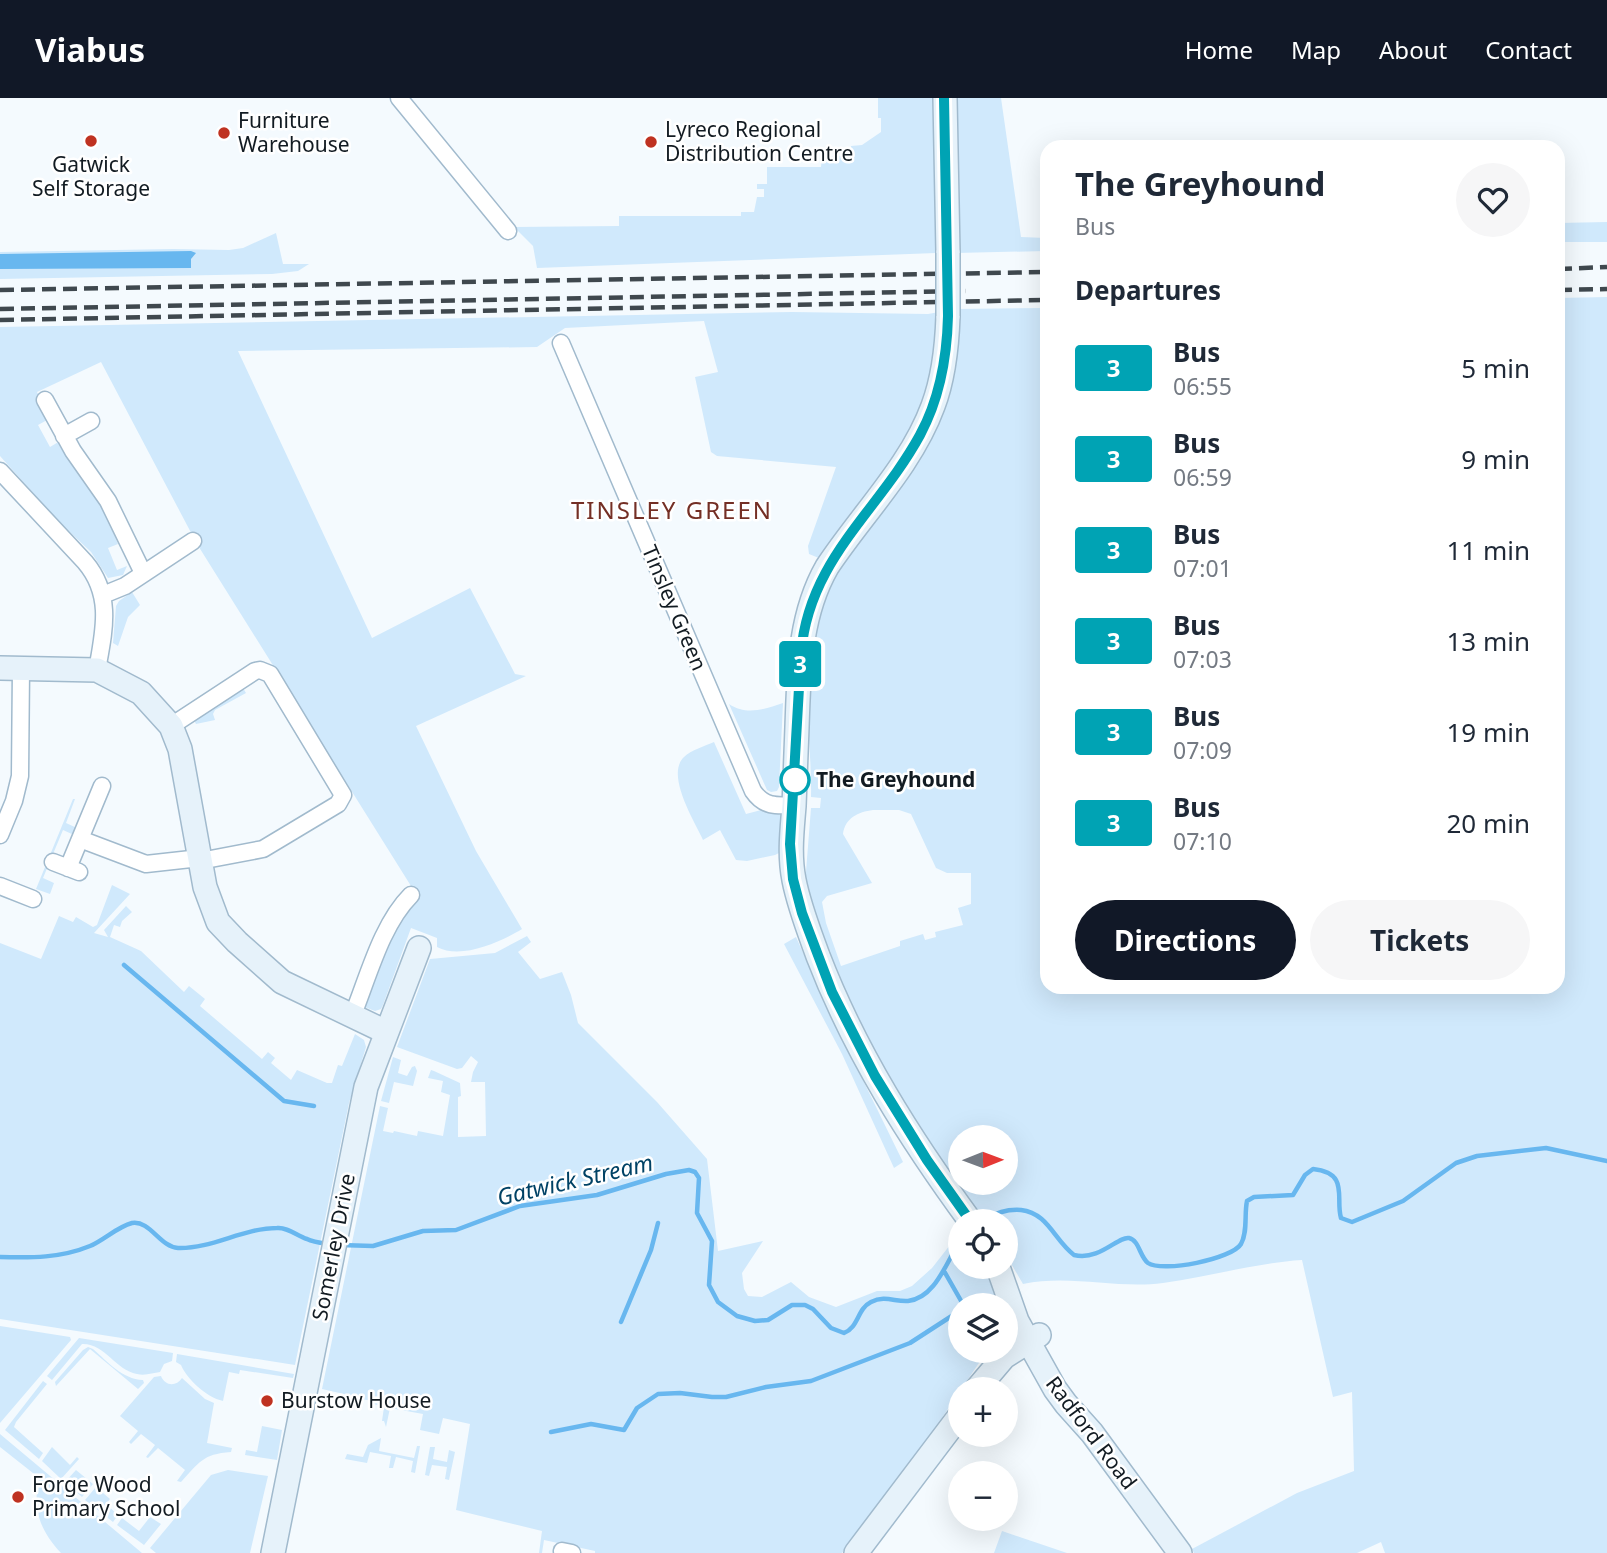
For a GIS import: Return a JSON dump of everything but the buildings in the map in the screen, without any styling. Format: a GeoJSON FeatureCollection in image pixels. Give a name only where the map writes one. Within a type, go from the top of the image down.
{"type":"FeatureCollection","features":[{"type":"Feature","properties":{"kind":"street"},"geometry":{"type":"LineString","coordinates":[[399,98],[508,230]]}},
{"type":"Feature","properties":{"kind":"street"},"geometry":{"type":"LineString","coordinates":[[944,98],[948,316],[947,345],[941,379],[925,424],[901,464],[827,567],[810,609],[801,653],[790,844],[793,879],[802,913],[832,992],[887,1098],[962,1209]]}},
{"type":"Feature","properties":{"kind":"street","name":"Tinsley Green"},"geometry":{"type":"LineString","coordinates":[[561,343],[753,791],[761,802],[768,805],[794,805]]}},
{"type":"Feature","properties":{"kind":"street"},"geometry":{"type":"LineString","coordinates":[[45,400],[64,436],[108,501],[143,573]]}},
{"type":"Feature","properties":{"kind":"street"},"geometry":{"type":"LineString","coordinates":[[64,436],[91,422]]}},
{"type":"Feature","properties":{"kind":"street"},"geometry":{"type":"LineString","coordinates":[[0,471],[95,576],[103,595],[104,627],[97,670]]}},
{"type":"Feature","properties":{"kind":"street"},"geometry":{"type":"LineString","coordinates":[[103,595],[115,591],[193,541]]}},
{"type":"Feature","properties":{"kind":"street"},"geometry":{"type":"LineString","coordinates":[[1,830],[14,801],[20,776],[11,668],[97,670],[141,693],[171,726],[180,749],[200,859],[213,912],[231,936],[282,982],[386,1032]]}},
{"type":"Feature","properties":{"kind":"street"},"geometry":{"type":"LineString","coordinates":[[80,838],[146,864],[263,849],[338,804],[343,795],[277,685],[265,671],[256,671],[171,726]]}},
{"type":"Feature","properties":{"kind":"street"},"geometry":{"type":"LineString","coordinates":[[67,867],[102,786]]}},
{"type":"Feature","properties":{"kind":"street"},"geometry":{"type":"LineString","coordinates":[[0,886],[33,899]]}},
{"type":"Feature","properties":{"kind":"street"},"geometry":{"type":"LineString","coordinates":[[352,1017],[387,928],[396,912],[411,895]]}},
{"type":"Feature","properties":{"kind":"street","name":"Somerley Drive"},"geometry":{"type":"LineString","coordinates":[[273,1553],[366,1087],[419,948]]}},
{"type":"Feature","properties":{"kind":"street","name":"Radford Road"},"geometry":{"type":"LineString","coordinates":[[1004,1279],[1014,1314],[1038,1346],[1066,1404],[1097,1439],[1180,1553]]}},
{"type":"Feature","properties":{"kind":"street"},"geometry":{"type":"LineString","coordinates":[[987,1377],[1004,1357],[1038,1346]]}},
{"type":"Feature","properties":{"kind":"street"},"geometry":{"type":"LineString","coordinates":[[1002,1377],[1038,1346]]}},
{"type":"Feature","properties":{"kind":"street"},"geometry":{"type":"LineString","coordinates":[[856,1553],[948,1431]]}},
{"type":"Feature","properties":{"kind":"shaded area"},"geometry":{"type":"Polygon","coordinates":[[[878,98],[934,98],[936,253],[537,268],[533,246],[514,227],[619,226],[619,216],[741,216],[741,212],[754,212],[757,197],[764,197],[764,189],[757,189],[757,184],[767,184],[767,167],[821,167],[822,156],[845,156],[851,151],[851,146],[862,145],[881,132],[878,98]]]}},
{"type":"Feature","properties":{"kind":"shaded area"},"geometry":{"type":"Polygon","coordinates":[[[953,98],[1001,98],[1021,237],[1040,238],[1040,251],[956,253],[953,98]]]}},
{"type":"Feature","properties":{"kind":"shaded area"},"geometry":{"type":"Polygon","coordinates":[[[1607,222],[1607,242],[1565,242],[1565,223],[1607,222]]]}},
{"type":"Feature","properties":{"kind":"shaded area"},"geometry":{"type":"Polygon","coordinates":[[[276,233],[283,264],[309,264],[298,271],[272,274],[0,279],[0,252],[229,250],[243,248],[276,233]]]}},
{"type":"Feature","properties":{"kind":"shaded area"},"geometry":{"type":"Polygon","coordinates":[[[1607,297],[1607,1553],[1385,1553],[1381,1542],[1357,1553],[1194,1553],[1192,1549],[1297,1493],[1354,1471],[1352,1392],[1333,1397],[1302,1260],[1163,1283],[1058,1280],[1023,1284],[1018,1275],[1018,1209],[969,1209],[961,1195],[1018,1195],[1018,1125],[948,1125],[948,1175],[871,1051],[830,963],[805,884],[811,808],[820,808],[821,798],[811,797],[806,679],[809,641],[818,613],[841,567],[809,554],[808,546],[836,467],[717,456],[711,452],[695,377],[718,372],[704,321],[565,328],[537,347],[238,351],[372,638],[470,588],[515,674],[526,676],[416,726],[476,851],[522,929],[481,948],[457,951],[437,947],[437,938],[411,928],[383,1005],[375,1011],[362,1006],[389,938],[416,894],[197,544],[101,362],[37,392],[49,419],[38,425],[50,447],[60,441],[100,499],[118,544],[108,548],[117,570],[127,566],[123,575],[108,578],[91,552],[57,520],[0,456],[0,327],[792,312],[928,314],[956,309],[1040,308],[1040,994],[1565,994],[1565,298],[1607,297]],[[899,810],[862,812],[853,817],[844,828],[843,834],[872,883],[827,896],[822,902],[826,923],[841,966],[900,946],[900,941],[923,934],[925,940],[936,937],[935,932],[963,925],[958,908],[971,904],[971,873],[947,873],[936,868],[911,814],[899,810]]]}},
{"type":"Feature","properties":{"kind":"shaded area"},"geometry":{"type":"Polygon","coordinates":[[[132,592],[140,605],[128,617],[118,646],[113,643],[116,606],[132,592]]]}},
{"type":"Feature","properties":{"kind":"shaded area"},"geometry":{"type":"Polygon","coordinates":[[[243,688],[246,693],[215,710],[215,720],[196,724],[194,720],[243,688]]]}},
{"type":"Feature","properties":{"kind":"shaded area"},"geometry":{"type":"Polygon","coordinates":[[[783,703],[779,787],[777,791],[771,792],[767,790],[729,704],[749,711],[783,703]]]}},
{"type":"Feature","properties":{"kind":"shaded area"},"geometry":{"type":"Polygon","coordinates":[[[714,742],[746,814],[765,809],[783,816],[779,853],[747,861],[736,860],[720,830],[703,840],[683,798],[678,775],[679,765],[684,757],[694,750],[714,742]]]}},
{"type":"Feature","properties":{"kind":"shaded area"},"geometry":{"type":"Polygon","coordinates":[[[73,799],[66,823],[77,828],[74,835],[63,830],[43,878],[54,883],[50,894],[36,889],[73,799]]]}},
{"type":"Feature","properties":{"kind":"shaded area"},"geometry":{"type":"Polygon","coordinates":[[[112,885],[130,894],[94,933],[108,937],[104,930],[126,906],[132,912],[122,921],[120,927],[114,925],[110,937],[141,951],[184,992],[189,986],[205,999],[200,1006],[262,1059],[268,1052],[275,1058],[271,1063],[291,1080],[297,1070],[332,1083],[338,1065],[342,1066],[355,1034],[364,1040],[366,1047],[349,1103],[295,1365],[0,1319],[0,943],[41,959],[59,916],[73,922],[76,917],[93,927],[97,925],[112,885]]]}},
{"type":"Feature","properties":{"kind":"shaded area"},"geometry":{"type":"Polygon","coordinates":[[[527,936],[531,942],[518,952],[540,979],[562,972],[578,1023],[657,1102],[707,1159],[718,1251],[763,1241],[742,1273],[744,1289],[748,1296],[762,1297],[791,1282],[809,1297],[836,1307],[877,1291],[900,1291],[912,1286],[932,1268],[948,1248],[948,1279],[989,1279],[994,1293],[948,1293],[948,1363],[979,1363],[969,1377],[948,1377],[948,1409],[842,1553],[595,1553],[544,1540],[542,1553],[539,1553],[542,1531],[456,1510],[470,1424],[443,1418],[439,1434],[420,1430],[423,1414],[390,1408],[386,1427],[382,1421],[384,1407],[374,1404],[374,1401],[346,1397],[344,1394],[322,1389],[380,1106],[388,1108],[383,1131],[417,1136],[418,1131],[443,1136],[450,1095],[441,1092],[443,1081],[428,1078],[431,1070],[460,1083],[458,1137],[486,1136],[485,1082],[471,1082],[478,1062],[471,1056],[462,1068],[457,1069],[397,1047],[430,959],[495,953],[527,936]]]}},
{"type":"Feature","properties":{"kind":"shaded area"},"geometry":{"type":"Polygon","coordinates":[[[796,937],[903,1162],[894,1168],[842,1054],[784,944],[796,937]]]}},
{"type":"Feature","properties":{"kind":"shaded area"},"geometry":{"type":"Polygon","coordinates":[[[393,1057],[401,1060],[398,1073],[407,1076],[415,1066],[417,1071],[413,1086],[394,1082],[389,1103],[381,1101],[393,1057]]]}},
{"type":"Feature","properties":{"kind":"shaded area"},"geometry":{"type":"Polygon","coordinates":[[[0,1326],[70,1337],[71,1340],[0,1423],[0,1326]]]}},
{"type":"Feature","properties":{"kind":"shaded area"},"geometry":{"type":"Polygon","coordinates":[[[79,1338],[173,1353],[172,1361],[164,1364],[160,1372],[137,1374],[129,1372],[97,1348],[82,1344],[52,1380],[47,1376],[79,1338]]]}},
{"type":"Feature","properties":{"kind":"shaded area"},"geometry":{"type":"Polygon","coordinates":[[[88,1347],[128,1377],[143,1380],[144,1383],[138,1389],[90,1349],[56,1386],[55,1382],[88,1347]]]}},
{"type":"Feature","properties":{"kind":"shaded area"},"geometry":{"type":"Polygon","coordinates":[[[177,1354],[294,1374],[293,1378],[240,1370],[239,1374],[229,1372],[223,1401],[210,1396],[192,1381],[176,1362],[177,1354]]]}},
{"type":"Feature","properties":{"kind":"shaded area"},"geometry":{"type":"Polygon","coordinates":[[[161,1376],[165,1382],[171,1384],[182,1378],[205,1399],[214,1403],[207,1443],[232,1448],[231,1452],[207,1457],[181,1482],[177,1481],[185,1470],[158,1448],[146,1457],[155,1445],[141,1434],[131,1444],[129,1442],[138,1431],[120,1416],[154,1377],[161,1376]]]}},
{"type":"Feature","properties":{"kind":"shaded area"},"geometry":{"type":"Polygon","coordinates":[[[43,1381],[47,1384],[14,1427],[43,1453],[39,1459],[5,1430],[43,1381]]]}},
{"type":"Feature","properties":{"kind":"shaded area"},"geometry":{"type":"Polygon","coordinates":[[[262,1426],[282,1430],[277,1460],[245,1455],[246,1450],[257,1452],[262,1426]]]}},
{"type":"Feature","properties":{"kind":"shaded area"},"geometry":{"type":"Polygon","coordinates":[[[0,1434],[142,1553],[61,1553],[47,1535],[39,1518],[38,1477],[0,1447],[0,1434]]]}},
{"type":"Feature","properties":{"kind":"shaded area"},"geometry":{"type":"Polygon","coordinates":[[[381,1438],[379,1451],[414,1458],[417,1446],[420,1446],[415,1473],[411,1472],[413,1461],[396,1457],[393,1468],[389,1468],[391,1456],[370,1452],[367,1463],[345,1459],[347,1454],[363,1457],[368,1445],[381,1438]]]}},
{"type":"Feature","properties":{"kind":"shaded area"},"geometry":{"type":"Polygon","coordinates":[[[52,1447],[70,1465],[77,1457],[79,1459],[61,1479],[42,1461],[52,1447]]]}},
{"type":"Feature","properties":{"kind":"shaded area"},"geometry":{"type":"Polygon","coordinates":[[[430,1447],[435,1447],[433,1459],[447,1462],[449,1450],[455,1452],[449,1480],[445,1479],[447,1467],[432,1465],[429,1476],[425,1475],[430,1447]]]}},
{"type":"Feature","properties":{"kind":"shaded area"},"geometry":{"type":"Polygon","coordinates":[[[76,1470],[93,1484],[82,1497],[65,1482],[76,1470]]]}},
{"type":"Feature","properties":{"kind":"shaded area"},"geometry":{"type":"Polygon","coordinates":[[[228,1470],[268,1476],[250,1553],[156,1553],[150,1548],[211,1475],[228,1470]]]}},
{"type":"Feature","properties":{"kind":"shaded area"},"geometry":{"type":"Polygon","coordinates":[[[96,1487],[110,1499],[106,1504],[118,1515],[113,1522],[85,1500],[96,1487]]]}},
{"type":"Feature","properties":{"kind":"shaded area"},"geometry":{"type":"Polygon","coordinates":[[[150,1517],[161,1524],[144,1545],[117,1525],[122,1518],[139,1531],[150,1517]]]}},
{"type":"Feature","properties":{"kind":"shaded area"},"geometry":{"type":"Polygon","coordinates":[[[1002,1531],[1067,1553],[994,1553],[1002,1531]]]}},
{"type":"Feature","properties":{"kind":"water"},"geometry":{"type":"Polygon","coordinates":[[[196,253],[191,259],[191,268],[0,269],[0,254],[196,253]]]}},
{"type":"Feature","properties":{"kind":"waterway"},"geometry":{"type":"LineString","coordinates":[[124,965],[284,1101],[314,1106]]}},
{"type":"Feature","properties":{"kind":"waterway","name":"Gatwick Stream"},"geometry":{"type":"LineString","coordinates":[[1018,1210],[1038,1216],[1074,1255],[1092,1255],[1129,1238],[1135,1242],[1148,1263],[1156,1266],[1182,1265],[1212,1259],[1235,1250],[1241,1244],[1244,1234],[1247,1201],[1254,1197],[1293,1195],[1305,1175],[1313,1169],[1325,1171],[1337,1181],[1341,1218],[1352,1222],[1403,1201],[1456,1163],[1477,1156],[1546,1148],[1607,1161]]}},
{"type":"Feature","properties":{"kind":"waterway","name":"Gatwick Stream"},"geometry":{"type":"LineString","coordinates":[[340,1245],[373,1246],[423,1231],[456,1230],[520,1206],[597,1195],[666,1174],[689,1170],[695,1172],[699,1178],[697,1213],[712,1241],[709,1285],[718,1302],[737,1316],[755,1321],[768,1320],[792,1305],[805,1305],[813,1309],[831,1328],[844,1333],[853,1327],[863,1309],[871,1302],[885,1299],[908,1301],[926,1293],[948,1263]]}},
{"type":"Feature","properties":{"kind":"waterway","name":"Gatwick Stream"},"geometry":{"type":"LineString","coordinates":[[0,1257],[68,1253],[90,1246],[132,1223],[150,1229],[166,1243],[178,1248],[277,1228],[328,1244]]}},
{"type":"Feature","properties":{"kind":"waterway"},"geometry":{"type":"LineString","coordinates":[[621,1322],[651,1250],[658,1223]]}},
{"type":"Feature","properties":{"kind":"waterway"},"geometry":{"type":"LineString","coordinates":[[944,1271],[957,1293]]}},
{"type":"Feature","properties":{"kind":"waterway"},"geometry":{"type":"LineString","coordinates":[[551,1432],[591,1424],[624,1430],[637,1408],[658,1394],[726,1397],[766,1387],[811,1381],[910,1343],[948,1318]]}},
{"type":"Feature","properties":{"kind":"railway"},"geometry":{"type":"LineString","coordinates":[[1565,269],[1607,267]]}},
{"type":"Feature","properties":{"kind":"railway"},"geometry":{"type":"LineString","coordinates":[[0,290],[1040,272]]}},
{"type":"Feature","properties":{"kind":"railway"},"geometry":{"type":"LineString","coordinates":[[1565,290],[1607,289]]}},
{"type":"Feature","properties":{"kind":"railway"},"geometry":{"type":"LineString","coordinates":[[0,309],[966,291]]}},
{"type":"Feature","properties":{"kind":"railway"},"geometry":{"type":"LineString","coordinates":[[0,320],[1040,300]]}},
{"type":"Feature","properties":{"kind":"bus line","name":"3"},"geometry":{"type":"LineString","coordinates":[[944,98],[948,316],[947,345],[939,389],[920,434],[827,567],[812,601],[804,626],[799,670],[790,844],[793,879],[802,913],[832,992],[887,1098],[962,1209]]}},
{"type":"Feature","properties":{"kind":"place","name":"Furniture Warehouse"},"geometry":{"type":"Point","coordinates":[224,133]}},
{"type":"Feature","properties":{"kind":"place","name":"Gatwick Self Storage"},"geometry":{"type":"Point","coordinates":[91,141]}},
{"type":"Feature","properties":{"kind":"place","name":"Lyreco Regional Distribution Centre"},"geometry":{"type":"Point","coordinates":[651,142]}},
{"type":"Feature","properties":{"kind":"place","name":"The Greyhound"},"geometry":{"type":"Point","coordinates":[795,780]}},
{"type":"Feature","properties":{"kind":"place","name":"Burstow House"},"geometry":{"type":"Point","coordinates":[267,1401]}},
{"type":"Feature","properties":{"kind":"place","name":"Forge Wood Primary School"},"geometry":{"type":"Point","coordinates":[18,1497]}},
{"type":"Feature","properties":{"kind":"district","name":"TINSLEY GREEN"},"geometry":{"type":"Point","coordinates":[672,511]}}]}
